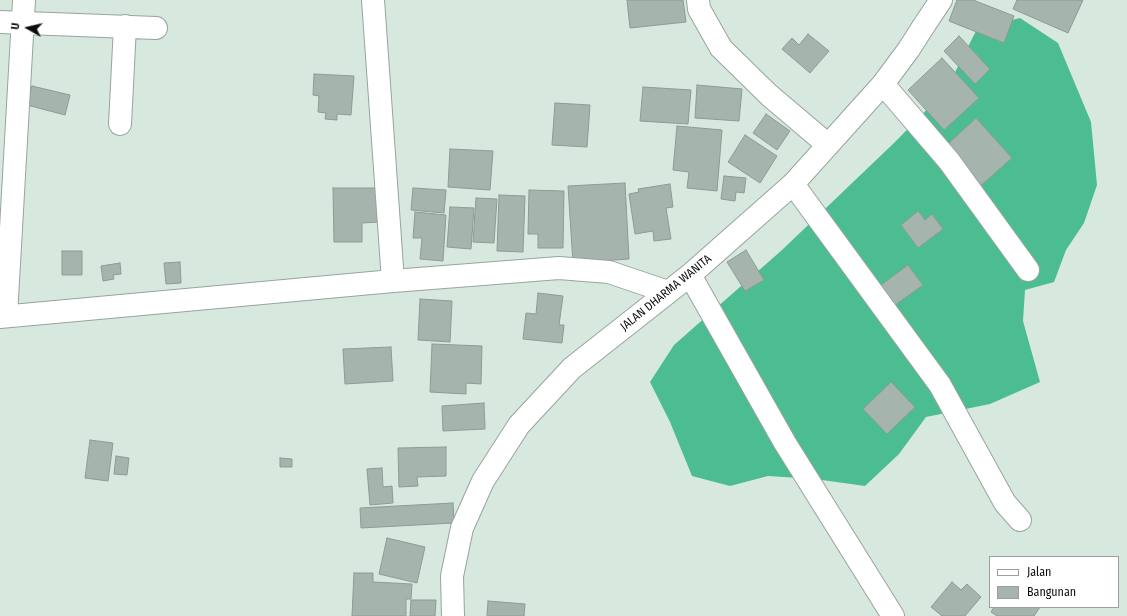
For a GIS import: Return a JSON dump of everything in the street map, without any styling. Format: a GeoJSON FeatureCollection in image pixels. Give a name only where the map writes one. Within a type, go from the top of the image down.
{"type":"FeatureCollection","features":[{"type":"Feature","properties":{"kind":"street"},"geometry":{"type":"LineString","coordinates":[[24,0],[23,23],[9,114],[3,317],[393,281],[559,268],[609,272],[668,292]]}},
{"type":"Feature","properties":{"kind":"street"},"geometry":{"type":"LineString","coordinates":[[373,0],[393,281]]}},
{"type":"Feature","properties":{"kind":"street"},"geometry":{"type":"LineString","coordinates":[[698,0],[699,9],[721,48],[769,95],[828,145]]}},
{"type":"Feature","properties":{"kind":"street","name":"JALAN DHARMA WANITA"},"geometry":{"type":"LineString","coordinates":[[453,616],[452,576],[462,528],[483,481],[519,425],[572,368],[690,275],[793,184],[883,84],[909,49],[941,0]]}},
{"type":"Feature","properties":{"kind":"street"},"geometry":{"type":"LineString","coordinates":[[0,22],[156,28]]}},
{"type":"Feature","properties":{"kind":"street"},"geometry":{"type":"LineString","coordinates":[[120,124],[124,26]]}},
{"type":"Feature","properties":{"kind":"street"},"geometry":{"type":"LineString","coordinates":[[883,84],[949,161],[1028,270]]}},
{"type":"Feature","properties":{"kind":"street"},"geometry":{"type":"LineString","coordinates":[[793,184],[940,385],[1005,503],[1020,520]]}},
{"type":"Feature","properties":{"kind":"street"},"geometry":{"type":"LineString","coordinates":[[690,275],[785,443],[893,616]]}},
{"type":"Feature","properties":{"kind":"green space"},"geometry":{"type":"Polygon","coordinates":[[[1020,18],[1058,43],[1091,122],[1097,185],[1084,223],[1066,250],[1054,282],[1025,290],[1023,321],[1040,382],[990,404],[926,417],[899,454],[865,486],[815,479],[768,476],[730,486],[692,476],[670,422],[650,382],[674,345],[782,250],[895,142],[946,90],[977,29],[1020,18]]]}},
{"type":"Feature","properties":{"kind":"building"},"geometry":{"type":"Polygon","coordinates":[[[627,0],[683,0],[686,22],[630,28],[627,0]]]}},
{"type":"Feature","properties":{"kind":"building"},"geometry":{"type":"Polygon","coordinates":[[[957,0],[973,0],[1014,16],[1004,43],[949,21],[957,0]]]}},
{"type":"Feature","properties":{"kind":"building"},"geometry":{"type":"Polygon","coordinates":[[[1017,0],[1083,0],[1068,33],[1013,9],[1017,0]]]}},
{"type":"Feature","properties":{"kind":"building"},"geometry":{"type":"Polygon","coordinates":[[[808,34],[829,51],[810,73],[782,49],[792,38],[799,45],[808,34]]]}},
{"type":"Feature","properties":{"kind":"building"},"geometry":{"type":"Polygon","coordinates":[[[959,36],[990,69],[975,84],[944,51],[959,36]]]}},
{"type":"Feature","properties":{"kind":"building"},"geometry":{"type":"Polygon","coordinates":[[[942,58],[979,98],[944,130],[908,90],[942,58]]]}},
{"type":"Feature","properties":{"kind":"building"},"geometry":{"type":"Polygon","coordinates":[[[314,74],[354,76],[351,115],[337,114],[337,120],[325,119],[326,113],[318,112],[319,96],[313,95],[314,74]]]}},
{"type":"Feature","properties":{"kind":"building"},"geometry":{"type":"Polygon","coordinates":[[[697,85],[742,89],[739,121],[695,118],[697,85]]]}},
{"type":"Feature","properties":{"kind":"building"},"geometry":{"type":"Polygon","coordinates":[[[32,86],[70,95],[65,115],[27,105],[32,86]]]}},
{"type":"Feature","properties":{"kind":"building"},"geometry":{"type":"Polygon","coordinates":[[[643,87],[691,90],[688,124],[640,121],[643,87]]]}},
{"type":"Feature","properties":{"kind":"building"},"geometry":{"type":"Polygon","coordinates":[[[555,103],[590,105],[587,147],[552,145],[555,103]]]}},
{"type":"Feature","properties":{"kind":"building"},"geometry":{"type":"Polygon","coordinates":[[[766,114],[790,131],[777,150],[753,133],[766,114]]]}},
{"type":"Feature","properties":{"kind":"building"},"geometry":{"type":"Polygon","coordinates":[[[976,118],[1012,158],[978,188],[958,165],[963,161],[948,144],[976,118]]]}},
{"type":"Feature","properties":{"kind":"building"},"geometry":{"type":"Polygon","coordinates":[[[677,126],[722,130],[717,191],[687,188],[689,172],[673,170],[677,126]]]}},
{"type":"Feature","properties":{"kind":"building"},"geometry":{"type":"Polygon","coordinates":[[[745,135],[777,156],[760,183],[728,162],[745,135]]]}},
{"type":"Feature","properties":{"kind":"building"},"geometry":{"type":"Polygon","coordinates":[[[450,149],[493,151],[490,190],[448,187],[450,149]]]}},
{"type":"Feature","properties":{"kind":"building"},"geometry":{"type":"Polygon","coordinates":[[[724,176],[746,178],[744,193],[736,192],[735,201],[721,199],[724,176]]]}},
{"type":"Feature","properties":{"kind":"building"},"geometry":{"type":"Polygon","coordinates":[[[625,183],[629,259],[573,263],[568,186],[625,183]]]}},
{"type":"Feature","properties":{"kind":"building"},"geometry":{"type":"Polygon","coordinates":[[[670,184],[673,207],[666,208],[671,239],[654,241],[653,231],[635,234],[629,194],[639,192],[638,189],[670,184]]]}},
{"type":"Feature","properties":{"kind":"building"},"geometry":{"type":"Polygon","coordinates":[[[333,188],[379,188],[379,222],[362,223],[362,242],[334,242],[333,188]]]}},
{"type":"Feature","properties":{"kind":"building"},"geometry":{"type":"Polygon","coordinates":[[[413,188],[446,190],[444,213],[411,210],[413,188]]]}},
{"type":"Feature","properties":{"kind":"building"},"geometry":{"type":"Polygon","coordinates":[[[529,190],[564,191],[563,248],[538,248],[538,234],[528,234],[529,190]]]}},
{"type":"Feature","properties":{"kind":"building"},"geometry":{"type":"Polygon","coordinates":[[[499,195],[525,196],[523,252],[497,251],[499,195]]]}},
{"type":"Feature","properties":{"kind":"building"},"geometry":{"type":"Polygon","coordinates":[[[476,198],[497,199],[494,243],[473,242],[476,198]]]}},
{"type":"Feature","properties":{"kind":"building"},"geometry":{"type":"Polygon","coordinates":[[[450,207],[474,208],[471,249],[447,247],[450,207]]]}},
{"type":"Feature","properties":{"kind":"building"},"geometry":{"type":"Polygon","coordinates":[[[918,211],[925,220],[932,214],[943,229],[918,248],[901,225],[918,211]]]}},
{"type":"Feature","properties":{"kind":"building"},"geometry":{"type":"Polygon","coordinates":[[[415,212],[446,215],[443,261],[420,259],[422,238],[413,238],[415,212]]]}},
{"type":"Feature","properties":{"kind":"building"},"geometry":{"type":"Polygon","coordinates":[[[746,250],[764,280],[745,291],[727,262],[746,250]]]}},
{"type":"Feature","properties":{"kind":"building"},"geometry":{"type":"Polygon","coordinates":[[[62,251],[82,251],[82,275],[62,275],[62,251]]]}},
{"type":"Feature","properties":{"kind":"building"},"geometry":{"type":"Polygon","coordinates":[[[180,262],[181,283],[166,284],[164,263],[180,262]]]}},
{"type":"Feature","properties":{"kind":"building"},"geometry":{"type":"Polygon","coordinates":[[[120,263],[121,274],[113,275],[114,279],[103,281],[101,266],[120,263]]]}},
{"type":"Feature","properties":{"kind":"building"},"geometry":{"type":"Polygon","coordinates":[[[908,265],[923,285],[891,308],[877,288],[908,265]]]}},
{"type":"Feature","properties":{"kind":"building"},"geometry":{"type":"Polygon","coordinates":[[[538,293],[563,296],[559,325],[564,325],[562,343],[523,339],[526,313],[536,314],[538,293]]]}},
{"type":"Feature","properties":{"kind":"building"},"geometry":{"type":"Polygon","coordinates":[[[420,299],[452,301],[450,342],[418,340],[420,299]]]}},
{"type":"Feature","properties":{"kind":"building"},"geometry":{"type":"Polygon","coordinates":[[[432,344],[482,346],[481,384],[466,383],[466,394],[430,392],[432,344]]]}},
{"type":"Feature","properties":{"kind":"building"},"geometry":{"type":"Polygon","coordinates":[[[391,347],[393,381],[345,384],[343,349],[391,347]]]}},
{"type":"Feature","properties":{"kind":"building"},"geometry":{"type":"Polygon","coordinates":[[[891,382],[915,407],[887,434],[863,409],[891,382]]]}},
{"type":"Feature","properties":{"kind":"building"},"geometry":{"type":"Polygon","coordinates":[[[484,403],[485,429],[443,431],[442,406],[484,403]]]}},
{"type":"Feature","properties":{"kind":"building"},"geometry":{"type":"Polygon","coordinates":[[[90,440],[113,443],[108,481],[85,478],[90,440]]]}},
{"type":"Feature","properties":{"kind":"building"},"geometry":{"type":"Polygon","coordinates":[[[446,447],[446,476],[417,477],[418,486],[399,487],[398,448],[446,447]]]}},
{"type":"Feature","properties":{"kind":"building"},"geometry":{"type":"Polygon","coordinates":[[[116,456],[129,458],[127,475],[114,474],[116,456]]]}},
{"type":"Feature","properties":{"kind":"building"},"geometry":{"type":"Polygon","coordinates":[[[280,458],[292,459],[292,467],[280,467],[280,458]]]}},
{"type":"Feature","properties":{"kind":"building"},"geometry":{"type":"Polygon","coordinates":[[[382,468],[383,487],[392,486],[393,503],[370,505],[367,469],[382,468]]]}},
{"type":"Feature","properties":{"kind":"building"},"geometry":{"type":"Polygon","coordinates":[[[453,503],[454,523],[361,528],[360,508],[453,503]]]}},
{"type":"Feature","properties":{"kind":"building"},"geometry":{"type":"Polygon","coordinates":[[[387,538],[425,547],[417,583],[379,574],[387,538]]]}},
{"type":"Feature","properties":{"kind":"building"},"geometry":{"type":"Polygon","coordinates":[[[354,573],[373,573],[373,582],[412,584],[411,599],[406,599],[406,616],[352,616],[354,573]]]}},
{"type":"Feature","properties":{"kind":"building"},"geometry":{"type":"Polygon","coordinates":[[[952,582],[961,590],[967,584],[981,597],[965,616],[942,616],[931,607],[952,582]]]}},
{"type":"Feature","properties":{"kind":"building"},"geometry":{"type":"Polygon","coordinates":[[[411,600],[436,600],[435,616],[410,616],[411,600]]]}},
{"type":"Feature","properties":{"kind":"building"},"geometry":{"type":"Polygon","coordinates":[[[488,601],[525,604],[524,616],[487,616],[488,601]]]}},
{"type":"Feature","properties":{"kind":"building"},"geometry":{"type":"Polygon","coordinates":[[[993,608],[1039,608],[1034,616],[997,616],[991,612],[993,608]]]}}]}
